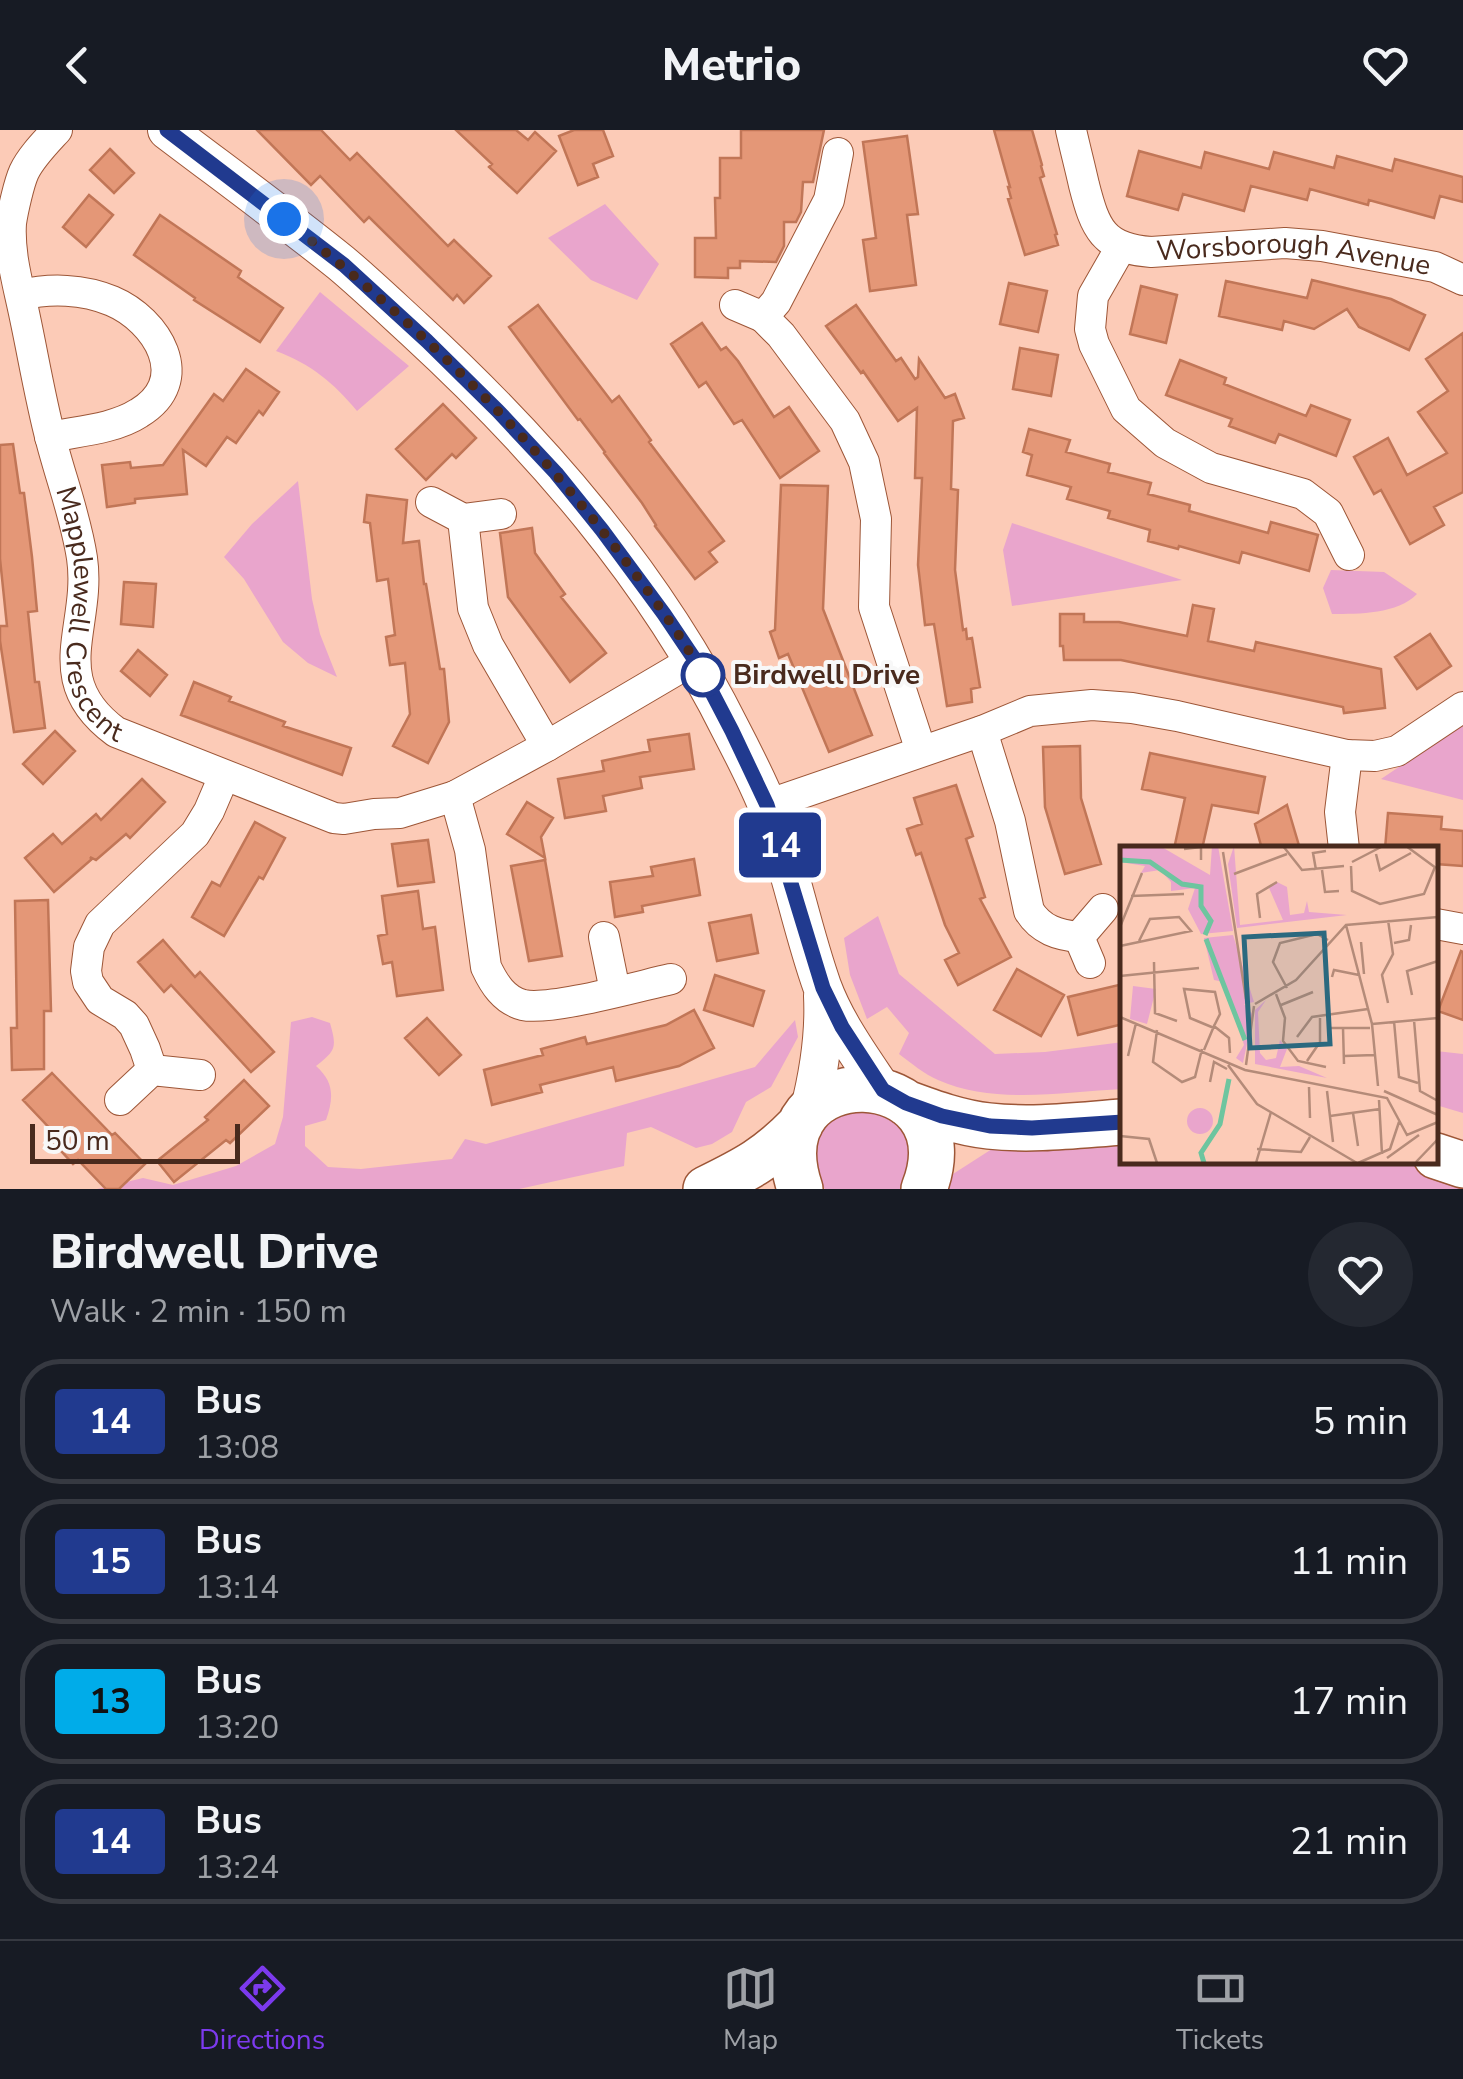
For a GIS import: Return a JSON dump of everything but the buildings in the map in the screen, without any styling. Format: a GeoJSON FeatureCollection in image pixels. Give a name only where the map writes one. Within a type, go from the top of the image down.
{"type":"FeatureCollection","features":[{"type":"Feature","properties":{"kind":"main road"},"geometry":{"type":"LineString","coordinates":[[706,1189],[762,1160],[824,1099],[842,1090],[863,1088],[965,1122],[990,1126],[1032,1128],[1120,1122]]}},
{"type":"Feature","properties":{"kind":"main road"},"geometry":{"type":"LineString","coordinates":[[894,1097],[920,1117],[928,1135],[932,1154],[926,1189]]}},
{"type":"Feature","properties":{"kind":"main road"},"geometry":{"type":"LineString","coordinates":[[800,1189],[793,1169],[793,1146],[804,1118]]}},
{"type":"Feature","properties":{"kind":"main road"},"geometry":{"type":"LineString","coordinates":[[926,1189],[976,1153],[1032,1128]]}},
{"type":"Feature","properties":{"kind":"main road"},"geometry":{"type":"LineString","coordinates":[[1438,1132],[1463,1138]]}},
{"type":"Feature","properties":{"kind":"main road"},"geometry":{"type":"LineString","coordinates":[[1438,1157],[1463,1165]]}},
{"type":"Feature","properties":{"kind":"street","name":"Mapplewell Crescent"},"geometry":{"type":"LineString","coordinates":[[57,130],[24,170],[11,222],[12,258],[50,437],[82,558],[84,594],[75,669],[84,698],[116,732],[311,810],[344,819],[400,813],[456,796],[695,660]]}},
{"type":"Feature","properties":{"kind":"street"},"geometry":{"type":"LineString","coordinates":[[167,130],[344,265],[498,411],[602,530],[695,660],[767,805],[823,988],[842,1027],[894,1097]]}},
{"type":"Feature","properties":{"kind":"street","name":"Worsborough Avenue"},"geometry":{"type":"LineString","coordinates":[[1070,130],[1097,228],[1121,247],[1151,252],[1285,242],[1436,266],[1463,280]]}},
{"type":"Feature","properties":{"kind":"street"},"geometry":{"type":"LineString","coordinates":[[764,317],[829,200],[838,153]]}},
{"type":"Feature","properties":{"kind":"street","name":"Worsborough Avenue"},"geometry":{"type":"LineString","coordinates":[[1121,247],[1093,296],[1090,329],[1126,408],[1165,444],[1210,468],[1304,494],[1328,513],[1349,555]]}},
{"type":"Feature","properties":{"kind":"street","name":"Mapplewell Crescent"},"geometry":{"type":"LineString","coordinates":[[20,295],[66,290],[109,300],[128,308],[146,323],[165,356],[163,388],[154,402],[140,412],[111,424],[50,437]]}},
{"type":"Feature","properties":{"kind":"street"},"geometry":{"type":"LineString","coordinates":[[735,305],[764,317],[781,335],[844,420],[864,462],[876,519],[874,607],[921,751]]}},
{"type":"Feature","properties":{"kind":"street"},"geometry":{"type":"LineString","coordinates":[[431,502],[464,519],[501,514]]}},
{"type":"Feature","properties":{"kind":"street"},"geometry":{"type":"LineString","coordinates":[[464,519],[473,608],[488,645],[547,746]]}},
{"type":"Feature","properties":{"kind":"street"},"geometry":{"type":"LineString","coordinates":[[767,805],[1030,712],[1092,705],[1132,708],[1346,755],[1375,756],[1396,751],[1463,708]]}},
{"type":"Feature","properties":{"kind":"street"},"geometry":{"type":"LineString","coordinates":[[982,731],[1010,821],[1030,911],[1037,922],[1085,950],[1103,909]]}},
{"type":"Feature","properties":{"kind":"street"},"geometry":{"type":"LineString","coordinates":[[1344,846],[1340,812],[1346,755]]}},
{"type":"Feature","properties":{"kind":"street"},"geometry":{"type":"LineString","coordinates":[[152,1070],[134,1025],[100,1000],[88,982],[89,947],[100,924],[195,834],[224,776]]}},
{"type":"Feature","properties":{"kind":"street"},"geometry":{"type":"LineString","coordinates":[[456,796],[470,850],[486,967],[509,998],[535,1006],[671,979]]}},
{"type":"Feature","properties":{"kind":"street"},"geometry":{"type":"LineString","coordinates":[[1438,924],[1463,929]]}},
{"type":"Feature","properties":{"kind":"street"},"geometry":{"type":"LineString","coordinates":[[604,937],[615,991]]}},
{"type":"Feature","properties":{"kind":"street"},"geometry":{"type":"LineString","coordinates":[[804,1118],[816,1084],[824,1038],[823,988]]}},
{"type":"Feature","properties":{"kind":"street"},"geometry":{"type":"LineString","coordinates":[[120,1100],[152,1070],[200,1075]]}},
{"type":"Feature","properties":{"kind":"shaded area"},"geometry":{"type":"Polygon","coordinates":[[[605,204],[659,264],[637,300],[591,280],[548,238],[605,204]]]}},
{"type":"Feature","properties":{"kind":"shaded area"},"geometry":{"type":"Polygon","coordinates":[[[320,292],[409,366],[357,411],[321,375],[276,351],[320,292]]]}},
{"type":"Feature","properties":{"kind":"shaded area"},"geometry":{"type":"Polygon","coordinates":[[[298,481],[312,599],[320,634],[337,677],[308,663],[283,642],[244,579],[224,557],[298,481]]]}},
{"type":"Feature","properties":{"kind":"shaded area"},"geometry":{"type":"Polygon","coordinates":[[[1012,523],[1182,580],[1012,606],[1003,550],[1012,523]]]}},
{"type":"Feature","properties":{"kind":"shaded area"},"geometry":{"type":"Polygon","coordinates":[[[1331,570],[1384,572],[1417,594],[1389,609],[1332,614],[1323,588],[1331,570]]]}},
{"type":"Feature","properties":{"kind":"shaded area"},"geometry":{"type":"Polygon","coordinates":[[[1463,724],[1463,800],[1381,779],[1463,724]]]}},
{"type":"Feature","properties":{"kind":"shaded area"},"geometry":{"type":"Polygon","coordinates":[[[878,916],[899,974],[995,1054],[1120,1042],[1120,1089],[1005,1095],[960,1088],[938,1080],[899,1054],[909,1033],[887,1007],[867,1019],[850,975],[844,938],[878,916]]]}},
{"type":"Feature","properties":{"kind":"shaded area"},"geometry":{"type":"Polygon","coordinates":[[[312,1017],[330,1023],[334,1043],[328,1056],[316,1066],[329,1084],[331,1097],[326,1120],[305,1126],[305,1146],[328,1167],[361,1169],[452,1159],[465,1139],[486,1144],[755,1067],[795,1020],[798,1037],[771,1087],[746,1102],[732,1132],[712,1144],[696,1148],[651,1127],[627,1133],[624,1166],[519,1189],[97,1189],[143,1178],[173,1185],[236,1166],[275,1144],[283,1117],[291,1022],[312,1017]]]}},
{"type":"Feature","properties":{"kind":"shaded area"},"geometry":{"type":"Polygon","coordinates":[[[1438,1051],[1463,1054],[1463,1113],[1438,1106],[1438,1051]]]}},
{"type":"Feature","properties":{"kind":"shaded area"},"geometry":{"type":"Polygon","coordinates":[[[863,1107],[895,1119],[906,1134],[910,1162],[905,1181],[901,1189],[825,1189],[818,1180],[813,1147],[831,1118],[863,1107]]]}},
{"type":"Feature","properties":{"kind":"shaded area"},"geometry":{"type":"Polygon","coordinates":[[[1026,1127],[1120,1130],[1120,1164],[1411,1164],[1463,1172],[1463,1189],[939,1189],[953,1174],[1026,1127]]]}},
{"type":"Feature","properties":{"kind":"bus line","name":"14"},"geometry":{"type":"LineString","coordinates":[[167,130],[344,265],[427,341],[556,473],[602,530],[695,660],[732,731],[767,805],[823,988],[842,1027],[883,1090],[942,1116],[990,1126],[1032,1128],[1120,1122]]}},
{"type":"Feature","properties":{"kind":"place","name":"Birdwell Drive"},"geometry":{"type":"Point","coordinates":[703,675]}},
{"type":"Feature","properties":{"kind":"route"},"geometry":{"type":"LineString","coordinates":[[284,219],[344,265],[427,341],[556,473],[664,614],[707,683],[703,675]]}}]}
